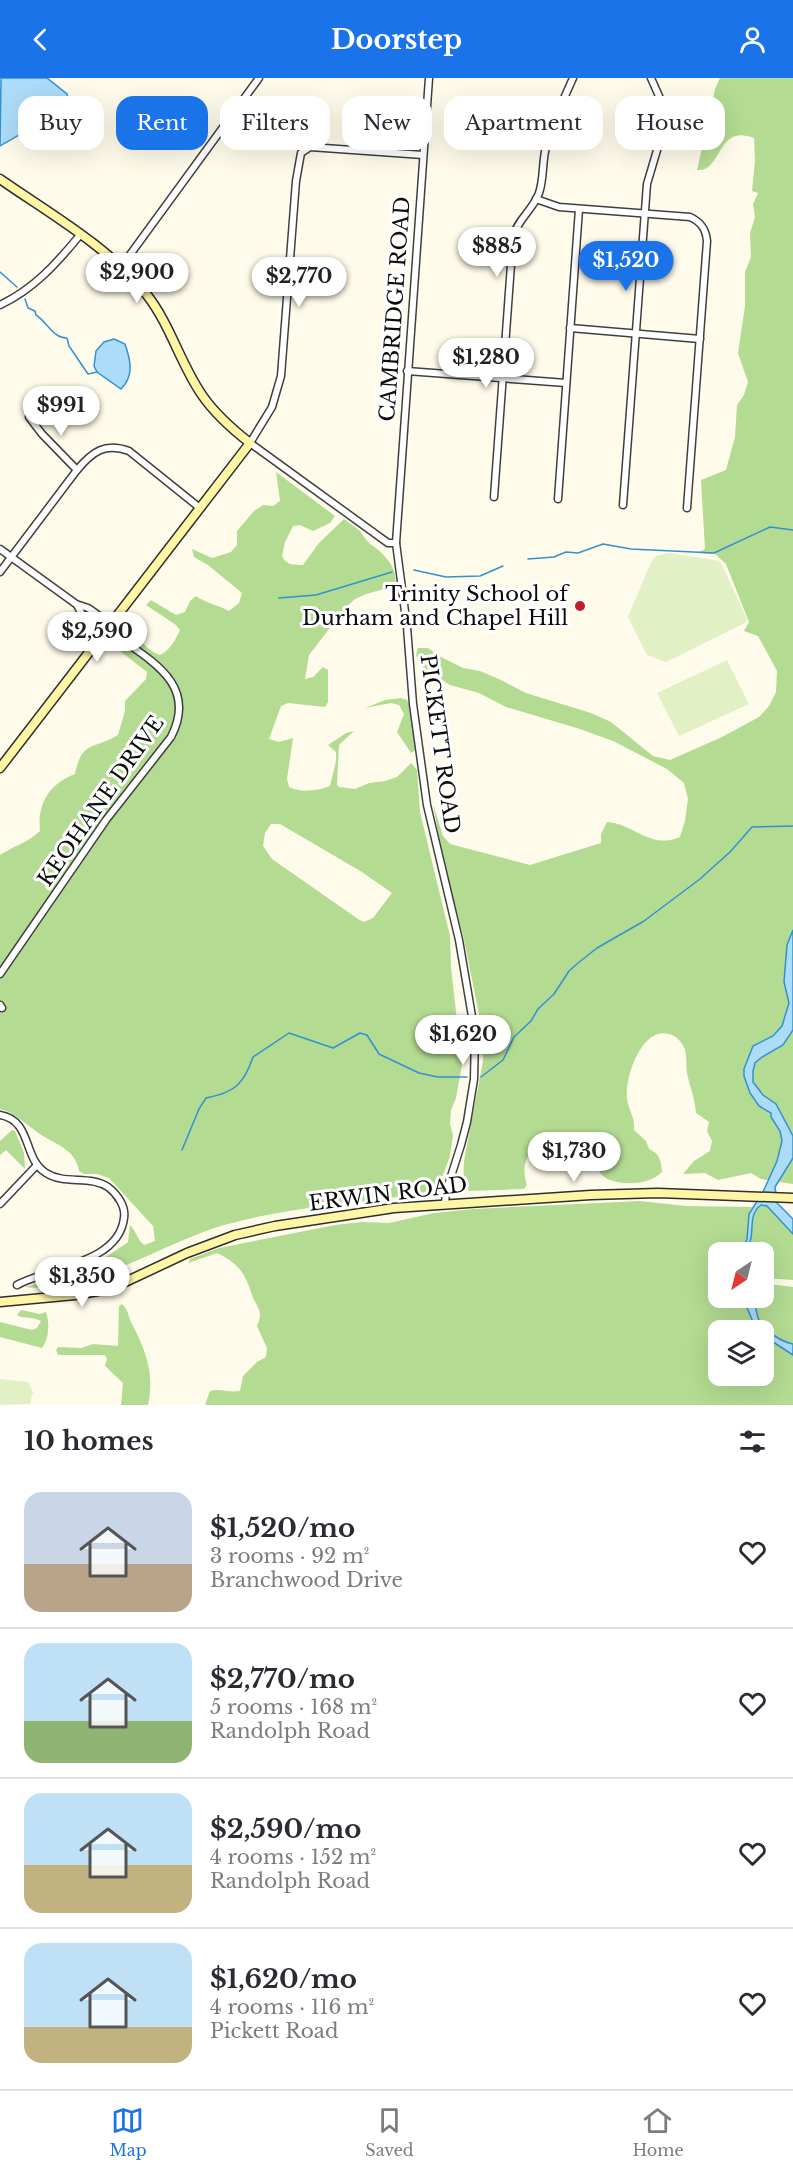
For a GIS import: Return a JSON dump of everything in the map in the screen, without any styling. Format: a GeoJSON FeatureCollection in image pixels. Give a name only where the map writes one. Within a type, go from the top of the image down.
{"type":"FeatureCollection","features":[{"type":"Feature","properties":{"kind":"main road"},"geometry":{"type":"LineString","coordinates":[[0,179],[121,267],[160,314],[202,395],[224,421],[250,443],[0,768]]}},
{"type":"Feature","properties":{"kind":"main road","name":"ERWIN ROAD"},"geometry":{"type":"LineString","coordinates":[[0,1302],[75,1295],[109,1288],[235,1235],[369,1211],[445,1204],[658,1193],[793,1198]]}},
{"type":"Feature","properties":{"kind":"street"},"geometry":{"type":"LineString","coordinates":[[121,267],[259,78]]}},
{"type":"Feature","properties":{"kind":"street","name":"CAMBRIDGE ROAD"},"geometry":{"type":"LineString","coordinates":[[396,543],[429,78]]}},
{"type":"Feature","properties":{"kind":"street"},"geometry":{"type":"LineString","coordinates":[[565,96],[573,78]]}},
{"type":"Feature","properties":{"kind":"street"},"geometry":{"type":"LineString","coordinates":[[623,505],[648,175],[663,130],[662,103],[651,78]]}},
{"type":"Feature","properties":{"kind":"street"},"geometry":{"type":"LineString","coordinates":[[396,543],[388,543],[250,443],[269,415],[280,384],[296,174],[299,157],[303,150],[310,147],[423,155]]}},
{"type":"Feature","properties":{"kind":"street"},"geometry":{"type":"LineString","coordinates":[[494,497],[513,237],[516,226],[536,199],[540,188],[546,150]]}},
{"type":"Feature","properties":{"kind":"street"},"geometry":{"type":"LineString","coordinates":[[536,199],[551,205],[690,217],[697,220],[704,229],[707,242],[687,508]]}},
{"type":"Feature","properties":{"kind":"street"},"geometry":{"type":"LineString","coordinates":[[558,499],[579,208]]}},
{"type":"Feature","properties":{"kind":"street"},"geometry":{"type":"LineString","coordinates":[[0,305],[17,297],[39,281],[80,235]]}},
{"type":"Feature","properties":{"kind":"street"},"geometry":{"type":"LineString","coordinates":[[570,328],[700,339]]}},
{"type":"Feature","properties":{"kind":"street"},"geometry":{"type":"LineString","coordinates":[[407,371],[566,383]]}},
{"type":"Feature","properties":{"kind":"street"},"geometry":{"type":"LineString","coordinates":[[29,417],[77,470]]}},
{"type":"Feature","properties":{"kind":"street"},"geometry":{"type":"LineString","coordinates":[[0,572],[77,470],[90,455],[101,448],[121,448],[133,454],[200,508]]}},
{"type":"Feature","properties":{"kind":"street","name":"PICKETT ROAD"},"geometry":{"type":"LineString","coordinates":[[396,543],[407,627],[413,704],[427,805],[459,940],[475,1034],[476,1056],[468,1114],[446,1192],[445,1204]]}},
{"type":"Feature","properties":{"kind":"street","name":"KEOHANE DRIVE"},"geometry":{"type":"LineString","coordinates":[[0,549],[76,604],[83,616],[108,629],[163,671],[173,682],[179,696],[180,711],[171,737],[106,820],[0,974]]}},
{"type":"Feature","properties":{"kind":"street"},"geometry":{"type":"LineString","coordinates":[[0,1115],[10,1118],[21,1127],[37,1165],[46,1173],[59,1179],[98,1182],[113,1191],[121,1201],[125,1213],[118,1238],[106,1248],[63,1268],[17,1285]]}},
{"type":"Feature","properties":{"kind":"street"},"geometry":{"type":"LineString","coordinates":[[0,1204],[37,1165]]}},
{"type":"Feature","properties":{"kind":"green space"},"geometry":{"type":"Polygon","coordinates":[[[720,78],[793,78],[793,1184],[761,1179],[751,1173],[718,1180],[705,1173],[683,1174],[694,1161],[710,1151],[712,1141],[707,1131],[709,1122],[696,1113],[684,1048],[676,1037],[666,1033],[653,1036],[642,1047],[631,1071],[627,1091],[634,1130],[646,1141],[649,1149],[658,1155],[662,1172],[638,1183],[610,1180],[577,1151],[557,1145],[547,1145],[532,1151],[528,1157],[525,1165],[527,1185],[524,1189],[470,1191],[463,1186],[464,1161],[483,1061],[484,1039],[463,935],[444,866],[433,804],[443,836],[450,844],[530,865],[601,843],[601,834],[607,822],[660,840],[680,837],[688,799],[684,783],[667,769],[613,741],[506,707],[479,693],[450,685],[421,666],[416,655],[418,648],[428,648],[463,668],[480,671],[526,693],[591,713],[611,722],[653,756],[670,760],[722,737],[759,717],[769,706],[776,692],[777,671],[758,636],[744,631],[749,622],[726,564],[715,554],[697,553],[705,549],[701,480],[726,470],[735,437],[737,405],[744,395],[748,382],[738,353],[745,306],[745,272],[751,257],[750,233],[755,217],[753,204],[758,193],[752,191],[755,160],[754,138],[742,135],[733,137],[725,144],[725,96],[713,96],[720,78]]]}},
{"type":"Feature","properties":{"kind":"green space"},"geometry":{"type":"Polygon","coordinates":[[[701,150],[721,150],[712,164],[705,169],[697,170],[701,150]]]}},
{"type":"Feature","properties":{"kind":"green space"},"geometry":{"type":"Polygon","coordinates":[[[276,472],[335,516],[330,523],[313,531],[300,525],[293,526],[285,542],[282,556],[288,563],[303,565],[319,543],[344,519],[380,551],[389,561],[395,573],[395,586],[355,599],[346,607],[309,655],[305,679],[313,677],[323,667],[328,670],[328,702],[325,707],[288,703],[281,706],[269,739],[279,742],[293,738],[287,779],[289,787],[298,790],[315,790],[330,786],[336,752],[328,745],[346,733],[354,731],[339,745],[337,785],[339,787],[355,789],[369,783],[397,777],[411,763],[417,770],[420,812],[450,936],[451,967],[462,1065],[456,1098],[451,1110],[450,1124],[453,1135],[450,1156],[438,1188],[432,1192],[275,1213],[204,1232],[87,1279],[46,1287],[25,1287],[54,1279],[72,1280],[128,1242],[130,1225],[144,1245],[155,1241],[153,1226],[109,1178],[79,1171],[68,1151],[17,1117],[0,1109],[0,855],[31,839],[40,831],[41,812],[47,796],[58,783],[75,774],[85,751],[118,735],[125,711],[125,701],[146,679],[147,672],[120,651],[116,642],[127,630],[155,653],[160,655],[169,648],[180,630],[146,605],[151,600],[176,615],[185,612],[190,601],[196,596],[229,611],[239,603],[242,593],[208,565],[194,557],[192,549],[212,558],[231,552],[237,545],[237,531],[254,511],[263,505],[273,506],[280,501],[276,472]],[[271,824],[265,833],[263,846],[272,859],[358,919],[364,922],[373,918],[392,893],[362,872],[280,824],[271,824]]]}},
{"type":"Feature","properties":{"kind":"green space"},"geometry":{"type":"Polygon","coordinates":[[[669,553],[720,561],[747,619],[745,623],[666,662],[647,655],[628,617],[651,562],[656,556],[669,553]]]}},
{"type":"Feature","properties":{"kind":"green space"},"geometry":{"type":"Polygon","coordinates":[[[727,660],[749,704],[679,736],[657,693],[727,660]]]}},
{"type":"Feature","properties":{"kind":"green space"},"geometry":{"type":"Polygon","coordinates":[[[401,698],[407,700],[411,710],[416,750],[411,753],[397,732],[404,714],[399,705],[391,703],[365,708],[385,700],[401,698]]]}},
{"type":"Feature","properties":{"kind":"green space"},"geometry":{"type":"Polygon","coordinates":[[[12,1130],[15,1131],[24,1153],[25,1169],[6,1150],[0,1155],[0,1141],[12,1130]]]}},
{"type":"Feature","properties":{"kind":"green space"},"geometry":{"type":"Polygon","coordinates":[[[640,1201],[686,1206],[752,1207],[746,1242],[708,1242],[708,1308],[747,1308],[752,1320],[708,1320],[708,1386],[774,1386],[774,1343],[793,1355],[793,1405],[205,1405],[210,1391],[240,1391],[243,1376],[257,1362],[266,1357],[267,1348],[257,1326],[260,1317],[259,1310],[240,1270],[231,1261],[217,1253],[188,1263],[190,1259],[219,1248],[335,1225],[362,1222],[389,1223],[434,1213],[640,1201]]]}},
{"type":"Feature","properties":{"kind":"green space"},"geometry":{"type":"Polygon","coordinates":[[[761,1205],[767,1206],[793,1234],[793,1280],[774,1279],[774,1242],[750,1242],[757,1208],[761,1205]]]}},
{"type":"Feature","properties":{"kind":"green space"},"geometry":{"type":"Polygon","coordinates":[[[774,1285],[793,1287],[793,1344],[774,1336],[774,1320],[759,1320],[756,1308],[774,1308],[774,1285]]]}},
{"type":"Feature","properties":{"kind":"green space"},"geometry":{"type":"Polygon","coordinates":[[[122,1304],[148,1363],[150,1394],[148,1405],[121,1405],[123,1383],[105,1366],[107,1359],[105,1355],[58,1355],[56,1350],[58,1347],[81,1348],[93,1344],[118,1346],[119,1306],[122,1304]]]}},
{"type":"Feature","properties":{"kind":"green space"},"geometry":{"type":"Polygon","coordinates":[[[21,1310],[40,1314],[46,1312],[48,1331],[42,1348],[0,1337],[0,1322],[32,1330],[37,1328],[41,1321],[17,1315],[21,1310]]]}},
{"type":"Feature","properties":{"kind":"green space"},"geometry":{"type":"Polygon","coordinates":[[[0,1379],[28,1382],[34,1394],[30,1404],[0,1405],[0,1379]]]}},
{"type":"Feature","properties":{"kind":"water"},"geometry":{"type":"Polygon","coordinates":[[[1,78],[47,78],[67,94],[67,96],[18,96],[18,136],[0,146],[1,78]]]}},
{"type":"Feature","properties":{"kind":"water"},"geometry":{"type":"Polygon","coordinates":[[[114,339],[125,344],[130,362],[130,374],[121,389],[97,372],[94,366],[96,351],[104,342],[114,339]]]}},
{"type":"Feature","properties":{"kind":"water"},"geometry":{"type":"Polygon","coordinates":[[[793,930],[793,1030],[783,1045],[755,1063],[753,1082],[763,1095],[776,1104],[793,1136],[793,1158],[775,1187],[777,1203],[793,1219],[793,1234],[767,1206],[761,1205],[755,1212],[750,1242],[746,1242],[749,1214],[763,1192],[777,1161],[782,1141],[771,1113],[759,1106],[750,1093],[744,1069],[753,1046],[773,1036],[782,1026],[789,1003],[784,982],[787,945],[793,930]]]}},
{"type":"Feature","properties":{"kind":"water"},"geometry":{"type":"Polygon","coordinates":[[[747,1308],[756,1308],[759,1320],[752,1320],[747,1308]]]}},
{"type":"Feature","properties":{"kind":"water"},"geometry":{"type":"Polygon","coordinates":[[[774,1335],[793,1344],[793,1355],[774,1343],[774,1335]]]}},
{"type":"Feature","properties":{"kind":"waterway"},"geometry":{"type":"LineString","coordinates":[[0,272],[17,287]]}},
{"type":"Feature","properties":{"kind":"waterway"},"geometry":{"type":"LineString","coordinates":[[25,299],[28,308],[35,311],[36,315],[54,333],[67,338],[69,346],[88,374],[97,372]]}},
{"type":"Feature","properties":{"kind":"waterway"},"geometry":{"type":"LineString","coordinates":[[528,559],[554,557],[566,552],[578,553],[603,544],[631,549],[714,553],[770,527],[793,530]]}},
{"type":"Feature","properties":{"kind":"waterway"},"geometry":{"type":"LineString","coordinates":[[414,570],[446,577],[480,576],[503,566]]}},
{"type":"Feature","properties":{"kind":"waterway"},"geometry":{"type":"LineString","coordinates":[[279,598],[316,595],[392,572]]}},
{"type":"Feature","properties":{"kind":"waterway"},"geometry":{"type":"LineString","coordinates":[[481,1077],[503,1060],[514,1037],[531,1021],[538,1009],[554,994],[569,971],[578,963],[597,948],[644,921],[700,879],[730,852],[752,827],[793,826]]}},
{"type":"Feature","properties":{"kind":"waterway"},"geometry":{"type":"LineString","coordinates":[[182,1150],[206,1098],[224,1093],[237,1086],[246,1074],[253,1057],[289,1033],[333,1048],[360,1033],[367,1035],[379,1054],[419,1073],[438,1077],[467,1077]]}},
{"type":"Feature","properties":{"kind":"place","name":"Trinity School of Durham and Chapel Hill"},"geometry":{"type":"Point","coordinates":[580,606]}}]}
